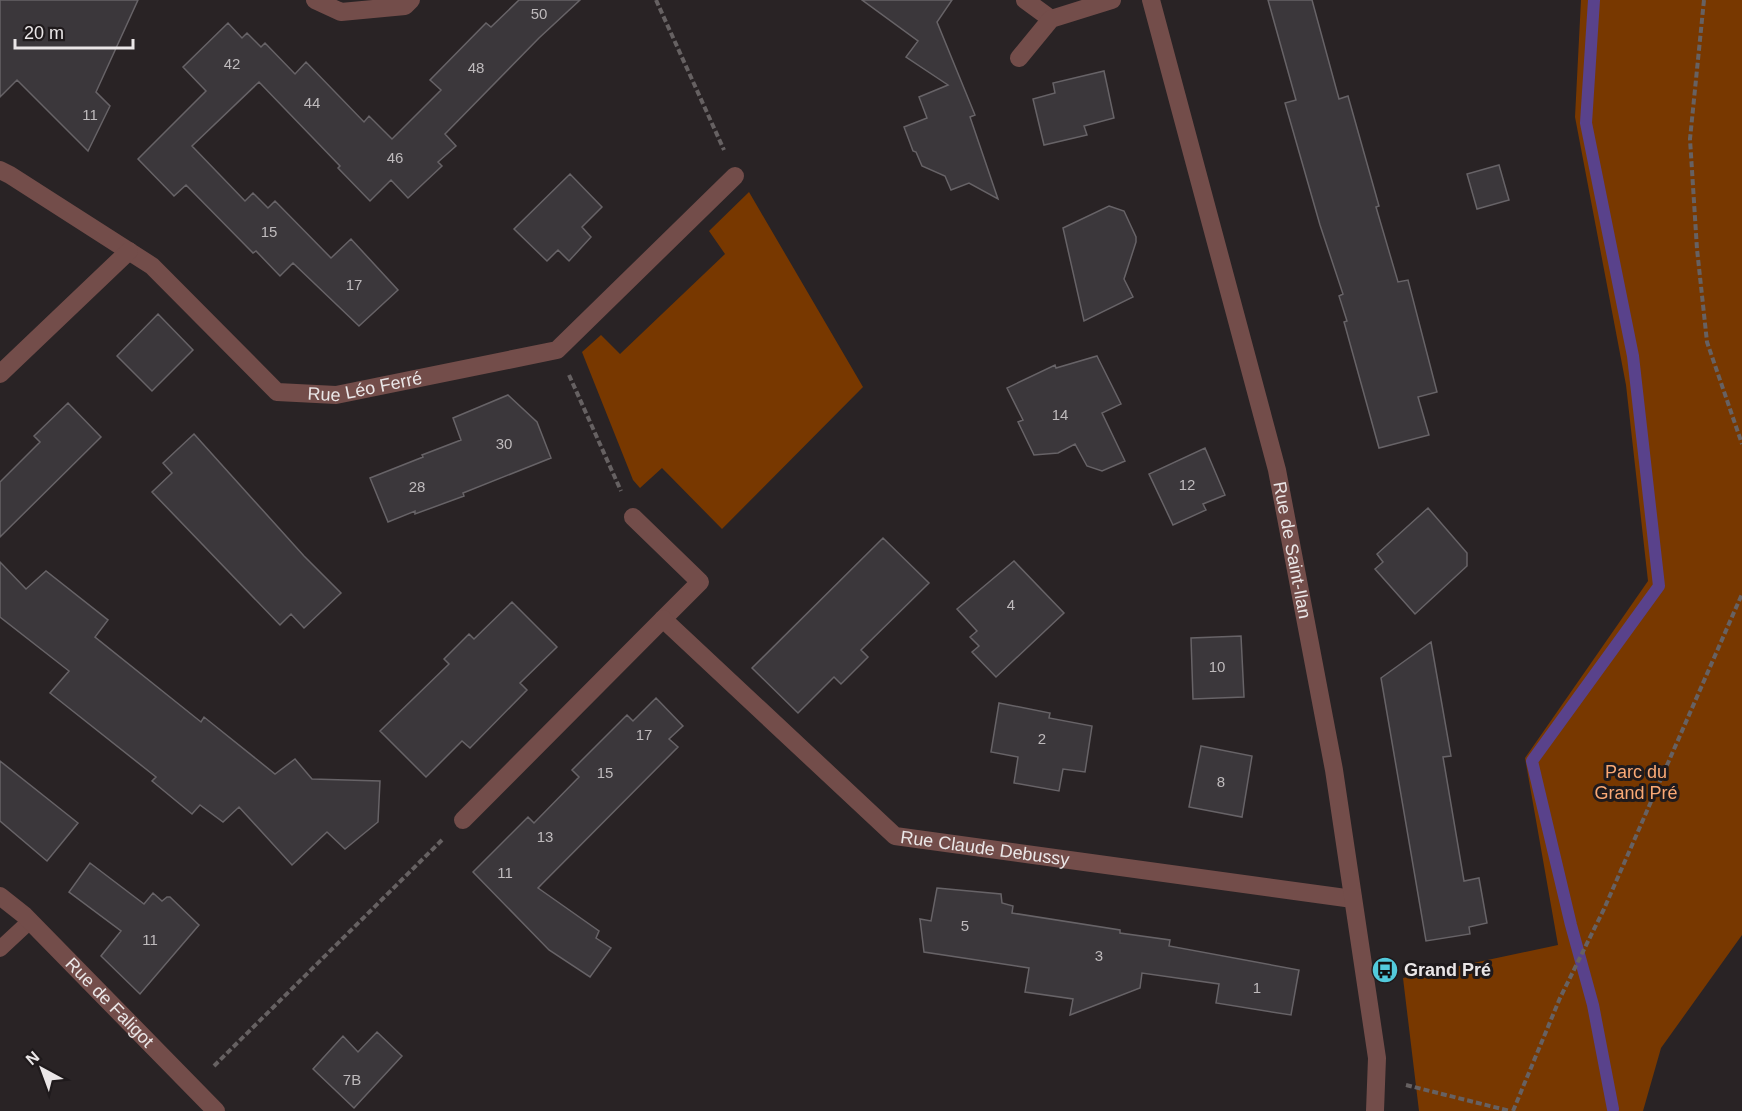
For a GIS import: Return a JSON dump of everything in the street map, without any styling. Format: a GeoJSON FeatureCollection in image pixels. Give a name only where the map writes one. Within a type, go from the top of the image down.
{"type":"FeatureCollection","features":[{"type":"Feature","properties":{"kind":"street"},"geometry":{"type":"LineString","coordinates":[[315,0],[341,12],[405,6],[411,0]]}},
{"type":"Feature","properties":{"kind":"street"},"geometry":{"type":"LineString","coordinates":[[1024,0],[1051,19]]}},
{"type":"Feature","properties":{"kind":"street"},"geometry":{"type":"LineString","coordinates":[[1019,58],[1051,19],[1112,0]]}},
{"type":"Feature","properties":{"kind":"street","name":"Rue de Saint-Ilan"},"geometry":{"type":"LineString","coordinates":[[1151,0],[1277,470],[1334,770],[1377,1058],[1376,1111]]}},
{"type":"Feature","properties":{"kind":"street","name":"Rue Léo Ferré"},"geometry":{"type":"LineString","coordinates":[[0,170],[152,266],[277,392],[336,395],[557,350]]}},
{"type":"Feature","properties":{"kind":"street"},"geometry":{"type":"LineString","coordinates":[[557,350],[735,176]]}},
{"type":"Feature","properties":{"kind":"street"},"geometry":{"type":"LineString","coordinates":[[0,374],[129,251]]}},
{"type":"Feature","properties":{"kind":"street"},"geometry":{"type":"LineString","coordinates":[[463,820],[700,582],[633,517]]}},
{"type":"Feature","properties":{"kind":"street","name":"Rue Claude Debussy"},"geometry":{"type":"LineString","coordinates":[[663,619],[895,836],[1353,899]]}},
{"type":"Feature","properties":{"kind":"street","name":"Rue de Faligot"},"geometry":{"type":"LineString","coordinates":[[0,896],[30,921],[216,1111]]}},
{"type":"Feature","properties":{"kind":"lane"},"geometry":{"type":"LineString","coordinates":[[0,950],[30,921]]}},
{"type":"Feature","properties":{"kind":"path"},"geometry":{"type":"LineString","coordinates":[[656,0],[735,176]]}},
{"type":"Feature","properties":{"kind":"path"},"geometry":{"type":"LineString","coordinates":[[1704,0],[1690,139],[1697,249],[1707,342],[1742,444]]}},
{"type":"Feature","properties":{"kind":"path"},"geometry":{"type":"LineString","coordinates":[[557,350],[633,517]]}},
{"type":"Feature","properties":{"kind":"path"},"geometry":{"type":"LineString","coordinates":[[1376,1078],[1511,1111],[1560,998],[1604,909],[1742,594]]}},
{"type":"Feature","properties":{"kind":"path"},"geometry":{"type":"LineString","coordinates":[[193,1087],[463,820]]}},
{"type":"Feature","properties":{"kind":"green space","name":"Parc du Grand Pré"},"geometry":{"type":"Polygon","coordinates":[[[1581,0],[1742,0],[1742,935],[1661,1048],[1643,1111],[1419,1111],[1403,978],[1558,945],[1525,758],[1648,581],[1626,385],[1575,117],[1581,0]]]}},
{"type":"Feature","properties":{"kind":"green space"},"geometry":{"type":"Polygon","coordinates":[[[749,192],[863,387],[722,529],[662,468],[640,488],[633,480],[582,352],[601,335],[620,354],[725,254],[709,231],[749,192]]]}},
{"type":"Feature","properties":{"kind":"building"},"geometry":{"type":"Polygon","coordinates":[[[0,0],[138,0],[96,92],[110,106],[88,151],[17,80],[0,97],[0,0]]]}},
{"type":"Feature","properties":{"kind":"building"},"geometry":{"type":"Polygon","coordinates":[[[519,0],[580,0],[539,38],[445,134],[456,146],[438,162],[442,166],[408,198],[391,180],[370,201],[338,168],[340,166],[259,82],[192,146],[245,201],[253,193],[268,208],[275,201],[331,258],[351,239],[398,290],[359,326],[293,263],[280,276],[256,251],[253,253],[186,185],[174,196],[138,159],[206,91],[183,67],[228,23],[242,38],[247,33],[261,47],[265,43],[295,74],[306,62],[364,122],[369,116],[392,139],[441,90],[430,80],[486,23],[491,27],[519,0]]]}},
{"type":"Feature","properties":{"kind":"building"},"geometry":{"type":"Polygon","coordinates":[[[862,0],[952,0],[937,22],[975,115],[970,117],[998,199],[969,183],[951,190],[945,176],[922,166],[916,152],[913,151],[904,127],[927,118],[919,97],[948,85],[906,57],[918,41],[862,0]]]}},
{"type":"Feature","properties":{"kind":"building"},"geometry":{"type":"Polygon","coordinates":[[[1268,0],[1312,0],[1339,99],[1348,96],[1398,282],[1408,280],[1437,392],[1418,397],[1429,435],[1379,448],[1344,322],[1347,321],[1339,296],[1343,294],[1320,225],[1285,103],[1296,100],[1268,0]]]}},
{"type":"Feature","properties":{"kind":"building"},"geometry":{"type":"Polygon","coordinates":[[[1104,71],[1114,118],[1084,126],[1087,135],[1044,145],[1033,99],[1055,93],[1053,83],[1104,71]]]}},
{"type":"Feature","properties":{"kind":"building"},"geometry":{"type":"Polygon","coordinates":[[[1499,165],[1509,200],[1477,209],[1467,174],[1499,165]]]}},
{"type":"Feature","properties":{"kind":"building"},"geometry":{"type":"Polygon","coordinates":[[[570,174],[602,207],[582,227],[591,237],[569,261],[558,250],[547,261],[514,229],[570,174]]]}},
{"type":"Feature","properties":{"kind":"building"},"geometry":{"type":"Polygon","coordinates":[[[1109,206],[1124,211],[1136,237],[1124,279],[1133,297],[1084,321],[1063,228],[1109,206]]]}},
{"type":"Feature","properties":{"kind":"building"},"geometry":{"type":"Polygon","coordinates":[[[158,314],[193,350],[152,391],[117,356],[158,314]]]}},
{"type":"Feature","properties":{"kind":"building"},"geometry":{"type":"Polygon","coordinates":[[[1097,356],[1121,404],[1102,413],[1125,461],[1102,471],[1087,466],[1075,444],[1058,453],[1034,455],[1018,422],[1023,420],[1007,388],[1055,365],[1056,368],[1097,356]]]}},
{"type":"Feature","properties":{"kind":"building"},"geometry":{"type":"Polygon","coordinates":[[[508,395],[537,422],[551,458],[463,493],[464,496],[388,522],[370,478],[461,440],[453,418],[508,395]]]}},
{"type":"Feature","properties":{"kind":"building"},"geometry":{"type":"Polygon","coordinates":[[[68,403],[101,437],[0,537],[0,482],[40,442],[34,436],[68,403]]]}},
{"type":"Feature","properties":{"kind":"building"},"geometry":{"type":"Polygon","coordinates":[[[194,434],[304,556],[341,593],[304,628],[291,614],[280,625],[152,492],[172,473],[163,463],[194,434]]]}},
{"type":"Feature","properties":{"kind":"building"},"geometry":{"type":"Polygon","coordinates":[[[1205,448],[1225,495],[1203,504],[1206,510],[1173,525],[1149,474],[1205,448]]]}},
{"type":"Feature","properties":{"kind":"building"},"geometry":{"type":"Polygon","coordinates":[[[1428,508],[1467,553],[1467,566],[1415,614],[1375,569],[1383,562],[1377,554],[1428,508]]]}},
{"type":"Feature","properties":{"kind":"building"},"geometry":{"type":"Polygon","coordinates":[[[883,538],[929,583],[861,650],[868,657],[841,684],[834,677],[798,713],[752,668],[883,538]]]}},
{"type":"Feature","properties":{"kind":"building"},"geometry":{"type":"Polygon","coordinates":[[[1014,561],[1064,613],[996,677],[972,652],[979,646],[970,637],[977,631],[957,609],[1014,561]]]}},
{"type":"Feature","properties":{"kind":"building"},"geometry":{"type":"Polygon","coordinates":[[[0,562],[26,589],[46,571],[108,620],[95,637],[201,722],[204,717],[275,774],[295,759],[312,779],[380,781],[378,822],[345,849],[327,832],[292,865],[239,807],[223,822],[200,805],[192,814],[152,781],[156,777],[50,693],[69,671],[0,617],[0,562]]]}},
{"type":"Feature","properties":{"kind":"building"},"geometry":{"type":"Polygon","coordinates":[[[512,602],[557,647],[520,683],[527,690],[470,748],[462,741],[426,777],[380,731],[449,664],[444,659],[469,634],[474,639],[512,602]]]}},
{"type":"Feature","properties":{"kind":"building"},"geometry":{"type":"Polygon","coordinates":[[[1241,636],[1244,697],[1193,699],[1191,638],[1241,636]]]}},
{"type":"Feature","properties":{"kind":"building"},"geometry":{"type":"Polygon","coordinates":[[[1431,642],[1451,756],[1443,757],[1464,881],[1479,878],[1487,923],[1469,927],[1470,934],[1426,941],[1381,678],[1431,642]]]}},
{"type":"Feature","properties":{"kind":"building"},"geometry":{"type":"Polygon","coordinates":[[[656,698],[683,726],[669,739],[678,747],[538,888],[599,931],[596,938],[611,948],[590,977],[549,950],[473,872],[528,817],[534,823],[579,777],[572,770],[627,715],[633,721],[656,698]]]}},
{"type":"Feature","properties":{"kind":"building"},"geometry":{"type":"Polygon","coordinates":[[[999,703],[1050,713],[1049,718],[1092,726],[1085,772],[1063,769],[1059,791],[1014,783],[1018,757],[991,752],[999,703]]]}},
{"type":"Feature","properties":{"kind":"building"},"geometry":{"type":"Polygon","coordinates":[[[1201,746],[1252,756],[1242,817],[1189,807],[1201,746]]]}},
{"type":"Feature","properties":{"kind":"building"},"geometry":{"type":"Polygon","coordinates":[[[0,761],[78,823],[47,861],[0,821],[0,761]]]}},
{"type":"Feature","properties":{"kind":"building"},"geometry":{"type":"Polygon","coordinates":[[[90,863],[144,904],[153,893],[162,901],[170,897],[199,925],[140,994],[101,956],[121,931],[69,892],[90,863]]]}},
{"type":"Feature","properties":{"kind":"building"},"geometry":{"type":"Polygon","coordinates":[[[937,888],[1001,894],[1002,903],[1013,906],[1012,913],[1120,930],[1120,933],[1170,940],[1169,946],[1299,970],[1291,1015],[1216,1003],[1219,984],[1142,973],[1140,988],[1070,1015],[1073,999],[1025,992],[1029,968],[924,952],[920,919],[931,921],[937,888]]]}},
{"type":"Feature","properties":{"kind":"building"},"geometry":{"type":"Polygon","coordinates":[[[377,1032],[402,1056],[354,1108],[313,1069],[343,1036],[358,1052],[377,1032]]]}},
{"type":"Feature","properties":{"kind":"waterway"},"geometry":{"type":"LineString","coordinates":[[1594,0],[1586,123],[1633,356],[1659,586],[1532,761],[1571,925],[1593,1005],[1613,1109]]}},
{"type":"Feature","properties":{"kind":"place","name":"Grand Pré"},"geometry":{"type":"Point","coordinates":[1385,970]}}]}
